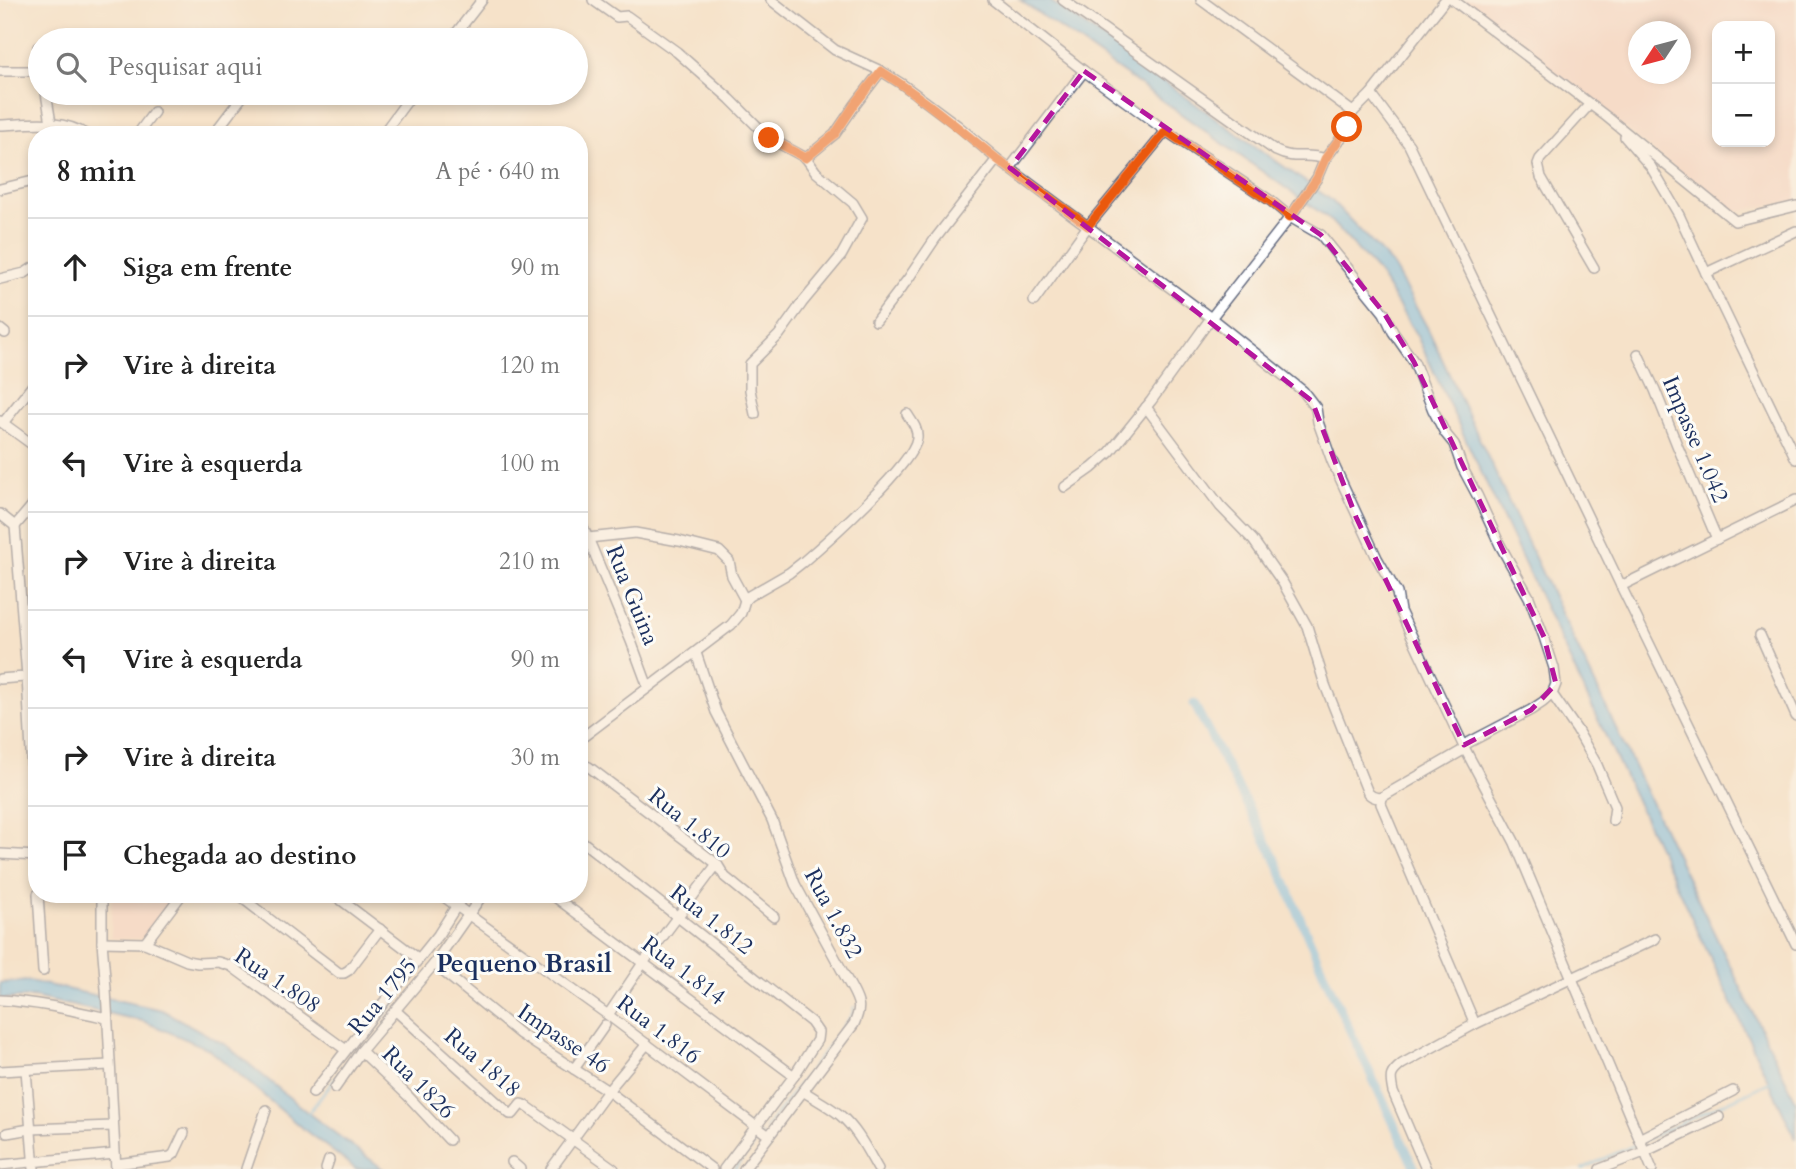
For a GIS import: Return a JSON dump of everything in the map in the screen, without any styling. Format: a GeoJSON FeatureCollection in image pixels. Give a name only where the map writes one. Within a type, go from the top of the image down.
{"type":"FeatureCollection","features":[{"type":"Feature","properties":{"kind":"street"},"geometry":{"type":"LineString","coordinates":[[460,28],[482,0]]}},
{"type":"Feature","properties":{"kind":"street"},"geometry":{"type":"LineString","coordinates":[[593,0],[617,16],[628,16],[677,52],[769,138],[806,158],[816,172],[853,204],[862,218],[841,256],[779,335],[750,364],[750,390],[755,414]]}},
{"type":"Feature","properties":{"kind":"street"},"geometry":{"type":"LineString","coordinates":[[771,0],[835,50],[902,84],[997,159],[1211,318],[1303,390],[1312,401],[1332,461],[1356,517],[1397,593],[1400,611],[1465,747],[1515,843],[1652,1169]]}},
{"type":"Feature","properties":{"kind":"street"},"geometry":{"type":"LineString","coordinates":[[993,0],[1166,131],[1290,217],[1321,234],[1384,313],[1393,332],[1414,362],[1433,410],[1454,444],[1462,467],[1528,597],[1554,668],[1556,684],[1552,694],[1531,710],[1382,797],[1371,796],[1325,685],[1307,626],[1283,583],[1253,540],[1220,506],[1146,407]]}},
{"type":"Feature","properties":{"kind":"street"},"geometry":{"type":"LineString","coordinates":[[1063,0],[1276,151],[1293,157],[1308,155],[1325,159]]}},
{"type":"Feature","properties":{"kind":"street"},"geometry":{"type":"LineString","coordinates":[[1201,0],[1353,112]]}},
{"type":"Feature","properties":{"kind":"street"},"geometry":{"type":"LineString","coordinates":[[1065,487],[1110,452],[1146,407],[1297,208],[1343,134],[1353,112],[1371,94],[1445,0]]}},
{"type":"Feature","properties":{"kind":"street"},"geometry":{"type":"LineString","coordinates":[[1452,0],[1607,117],[1735,221],[1796,206]]}},
{"type":"Feature","properties":{"kind":"street"},"geometry":{"type":"LineString","coordinates":[[0,71],[28,71]]}},
{"type":"Feature","properties":{"kind":"street"},"geometry":{"type":"LineString","coordinates":[[806,158],[835,134],[881,71]]}},
{"type":"Feature","properties":{"kind":"street"},"geometry":{"type":"LineString","coordinates":[[1010,168],[1084,71]]}},
{"type":"Feature","properties":{"kind":"street"},"geometry":{"type":"LineString","coordinates":[[1371,94],[1409,145],[1796,942]]}},
{"type":"Feature","properties":{"kind":"street"},"geometry":{"type":"LineString","coordinates":[[1590,104],[1538,164],[1541,177],[1594,268]]}},
{"type":"Feature","properties":{"kind":"street"},"geometry":{"type":"LineString","coordinates":[[48,105],[51,123]]}},
{"type":"Feature","properties":{"kind":"street"},"geometry":{"type":"LineString","coordinates":[[220,126],[236,105]]}},
{"type":"Feature","properties":{"kind":"street"},"geometry":{"type":"LineString","coordinates":[[389,126],[404,105]]}},
{"type":"Feature","properties":{"kind":"street"},"geometry":{"type":"LineString","coordinates":[[144,126],[154,112]]}},
{"type":"Feature","properties":{"kind":"street"},"geometry":{"type":"LineString","coordinates":[[1607,117],[1651,167],[1688,231],[1796,459]]}},
{"type":"Feature","properties":{"kind":"street"},"geometry":{"type":"LineString","coordinates":[[0,125],[51,123],[64,126]]}},
{"type":"Feature","properties":{"kind":"street"},"geometry":{"type":"LineString","coordinates":[[1034,301],[1088,226],[1166,131]]}},
{"type":"Feature","properties":{"kind":"street"},"geometry":{"type":"LineString","coordinates":[[876,321],[997,159]]}},
{"type":"Feature","properties":{"kind":"street"},"geometry":{"type":"LineString","coordinates":[[0,189],[28,182]]}},
{"type":"Feature","properties":{"kind":"street"},"geometry":{"type":"LineString","coordinates":[[1706,273],[1796,231]]}},
{"type":"Feature","properties":{"kind":"street"},"geometry":{"type":"LineString","coordinates":[[0,279],[28,271]]}},
{"type":"Feature","properties":{"kind":"street","name":"Impasse 1.042"},"geometry":{"type":"LineString","coordinates":[[1638,354],[1656,390],[1717,539]]}},
{"type":"Feature","properties":{"kind":"street"},"geometry":{"type":"LineString","coordinates":[[28,391],[2,422],[28,441]]}},
{"type":"Feature","properties":{"kind":"street"},"geometry":{"type":"LineString","coordinates":[[588,733],[696,653],[737,618],[745,600],[803,562],[883,487],[904,464],[917,440],[916,428],[907,414]]}},
{"type":"Feature","properties":{"kind":"street"},"geometry":{"type":"LineString","coordinates":[[1621,586],[1796,500]]}},
{"type":"Feature","properties":{"kind":"street"},"geometry":{"type":"LineString","coordinates":[[15,526],[28,511]]}},
{"type":"Feature","properties":{"kind":"street"},"geometry":{"type":"LineString","coordinates":[[0,514],[15,526],[28,641]]}},
{"type":"Feature","properties":{"kind":"street"},"geometry":{"type":"LineString","coordinates":[[588,538],[635,533],[719,551],[729,561],[745,600]]}},
{"type":"Feature","properties":{"kind":"street","name":"Rua Guina"},"geometry":{"type":"LineString","coordinates":[[588,538],[648,687]]}},
{"type":"Feature","properties":{"kind":"street"},"geometry":{"type":"LineString","coordinates":[[1760,635],[1796,716]]}},
{"type":"Feature","properties":{"kind":"street","name":"Rua 1.832"},"geometry":{"type":"LineString","coordinates":[[696,653],[716,712],[772,820],[795,884],[858,1000],[860,1011],[854,1024],[747,1168]]}},
{"type":"Feature","properties":{"kind":"street"},"geometry":{"type":"LineString","coordinates":[[0,679],[28,676]]}},
{"type":"Feature","properties":{"kind":"street"},"geometry":{"type":"LineString","coordinates":[[1552,694],[1597,765],[1615,807],[1613,821]]}},
{"type":"Feature","properties":{"kind":"street","name":"Rua 1.810"},"geometry":{"type":"LineString","coordinates":[[588,766],[717,864],[725,877],[774,917]]}},
{"type":"Feature","properties":{"kind":"street"},"geometry":{"type":"LineString","coordinates":[[1382,797],[1381,804],[1475,1024]]}},
{"type":"Feature","properties":{"kind":"street","name":"Rua 1.812"},"geometry":{"type":"LineString","coordinates":[[588,846],[811,1022],[818,1032],[817,1040],[794,1076]]}},
{"type":"Feature","properties":{"kind":"street"},"geometry":{"type":"LineString","coordinates":[[0,854],[28,855]]}},
{"type":"Feature","properties":{"kind":"street"},"geometry":{"type":"LineString","coordinates":[[574,1069],[643,963],[717,864]]}},
{"type":"Feature","properties":{"kind":"street"},"geometry":{"type":"LineString","coordinates":[[39,903],[43,971]]}},
{"type":"Feature","properties":{"kind":"street"},"geometry":{"type":"LineString","coordinates":[[102,903],[102,942],[116,1162]]}},
{"type":"Feature","properties":{"kind":"street"},"geometry":{"type":"LineString","coordinates":[[145,943],[175,903]]}},
{"type":"Feature","properties":{"kind":"street"},"geometry":{"type":"LineString","coordinates":[[249,903],[344,974],[380,929]]}},
{"type":"Feature","properties":{"kind":"street"},"geometry":{"type":"LineString","coordinates":[[345,903],[419,959]]}},
{"type":"Feature","properties":{"kind":"street","name":"Rua 1.816"},"geometry":{"type":"LineString","coordinates":[[452,903],[606,1020],[647,1044],[769,1136]]}},
{"type":"Feature","properties":{"kind":"street"},"geometry":{"type":"LineString","coordinates":[[313,1093],[419,959],[459,903]]}},
{"type":"Feature","properties":{"kind":"street","name":"Rua 1795"},"geometry":{"type":"LineString","coordinates":[[335,1088],[361,1051],[434,964],[477,903]]}},
{"type":"Feature","properties":{"kind":"street","name":"Rua 1.814"},"geometry":{"type":"LineString","coordinates":[[563,903],[794,1076]]}},
{"type":"Feature","properties":{"kind":"street"},"geometry":{"type":"LineString","coordinates":[[1426,1169],[1394,1092],[1391,1078],[1394,1070],[1475,1024],[1655,939]]}},
{"type":"Feature","properties":{"kind":"street","name":"Rua 1.808"},"geometry":{"type":"LineString","coordinates":[[102,942],[145,943],[187,961],[218,962],[230,966],[345,1050]]}},
{"type":"Feature","properties":{"kind":"street","name":"Impasse 46"},"geometry":{"type":"LineString","coordinates":[[434,964],[520,1034],[608,1091],[712,1169]]}},
{"type":"Feature","properties":{"kind":"street"},"geometry":{"type":"LineString","coordinates":[[0,1000],[55,1006],[107,1017]]}},
{"type":"Feature","properties":{"kind":"street","name":"Rua 1818"},"geometry":{"type":"LineString","coordinates":[[396,1011],[510,1114],[521,1104],[525,1105],[614,1169]]}},
{"type":"Feature","properties":{"kind":"street"},"geometry":{"type":"LineString","coordinates":[[551,1169],[608,1091],[647,1044]]}},
{"type":"Feature","properties":{"kind":"street","name":"Rua 1826"},"geometry":{"type":"LineString","coordinates":[[361,1051],[449,1140]]}},
{"type":"Feature","properties":{"kind":"street"},"geometry":{"type":"LineString","coordinates":[[0,1071],[109,1065]]}},
{"type":"Feature","properties":{"kind":"street"},"geometry":{"type":"LineString","coordinates":[[26,1070],[33,1165]]}},
{"type":"Feature","properties":{"kind":"street"},"geometry":{"type":"LineString","coordinates":[[724,1169],[794,1076]]}},
{"type":"Feature","properties":{"kind":"street"},"geometry":{"type":"LineString","coordinates":[[803,1091],[838,1113],[850,1124],[878,1169]]}},
{"type":"Feature","properties":{"kind":"street"},"geometry":{"type":"LineString","coordinates":[[1639,1139],[1733,1091]]}},
{"type":"Feature","properties":{"kind":"street"},"geometry":{"type":"LineString","coordinates":[[246,1169],[266,1110]]}},
{"type":"Feature","properties":{"kind":"street"},"geometry":{"type":"LineString","coordinates":[[1600,1169],[1719,1117]]}},
{"type":"Feature","properties":{"kind":"street"},"geometry":{"type":"LineString","coordinates":[[7,1133],[30,1129],[113,1126]]}},
{"type":"Feature","properties":{"kind":"street"},"geometry":{"type":"LineString","coordinates":[[0,1165],[116,1162],[170,1157],[184,1133]]}},
{"type":"Feature","properties":{"kind":"street"},"geometry":{"type":"LineString","coordinates":[[512,1162],[520,1169]]}},
{"type":"Feature","properties":{"kind":"highlighted area"},"geometry":{"type":"Polygon","coordinates":[[[1084,71],[1321,235],[1384,313],[1414,362],[1544,637],[1556,684],[1531,710],[1464,745],[1356,517],[1312,401],[1010,168],[1084,71]]]}},
{"type":"Feature","properties":{"kind":"shaded area"},"geometry":{"type":"Polygon","coordinates":[[[1465,0],[1796,0],[1796,202],[1737,212],[1713,198],[1465,3],[1465,0]]]}},
{"type":"Feature","properties":{"kind":"shaded area"},"geometry":{"type":"Polygon","coordinates":[[[112,903],[171,903],[144,939],[111,938],[112,903]]]}},
{"type":"Feature","properties":{"kind":"water"},"geometry":{"type":"Polygon","coordinates":[[[1020,0],[1049,0],[1331,200],[1392,264],[1428,329],[1681,865],[1796,1101],[1796,1139],[1417,336],[1378,272],[1328,218],[1020,0]]]}},
{"type":"Feature","properties":{"kind":"water"},"geometry":{"type":"Polygon","coordinates":[[[29,981],[162,1010],[226,1045],[308,1113],[383,1169],[356,1169],[302,1128],[209,1049],[143,1021],[33,997],[0,999],[0,983],[29,981]]]}},
{"type":"Feature","properties":{"kind":"waterway"},"geometry":{"type":"LineString","coordinates":[[1194,704],[1275,858],[1326,979],[1415,1169]]}},
{"type":"Feature","properties":{"kind":"waterway"},"geometry":{"type":"LineString","coordinates":[[374,1029],[454,926],[468,903]]}},
{"type":"Feature","properties":{"kind":"waterway"},"geometry":{"type":"LineString","coordinates":[[765,1129],[852,1015],[854,1007]]}},
{"type":"Feature","properties":{"kind":"waterway"},"geometry":{"type":"LineString","coordinates":[[307,1115],[348,1062]]}},
{"type":"Feature","properties":{"kind":"waterway"},"geometry":{"type":"LineString","coordinates":[[1582,1169],[1770,1082]]}},
{"type":"Feature","properties":{"kind":"waterway"},"geometry":{"type":"LineString","coordinates":[[735,1169],[761,1134]]}},
{"type":"Feature","properties":{"kind":"district","name":"Pequeno Brasil"},"geometry":{"type":"Point","coordinates":[524,963]}},
{"type":"Feature","properties":{"kind":"route"},"geometry":{"type":"LineString","coordinates":[[769,138],[806,158],[835,134],[881,71],[957,125],[997,159],[1088,226],[1166,131],[1290,217],[1347,127]]}}]}
